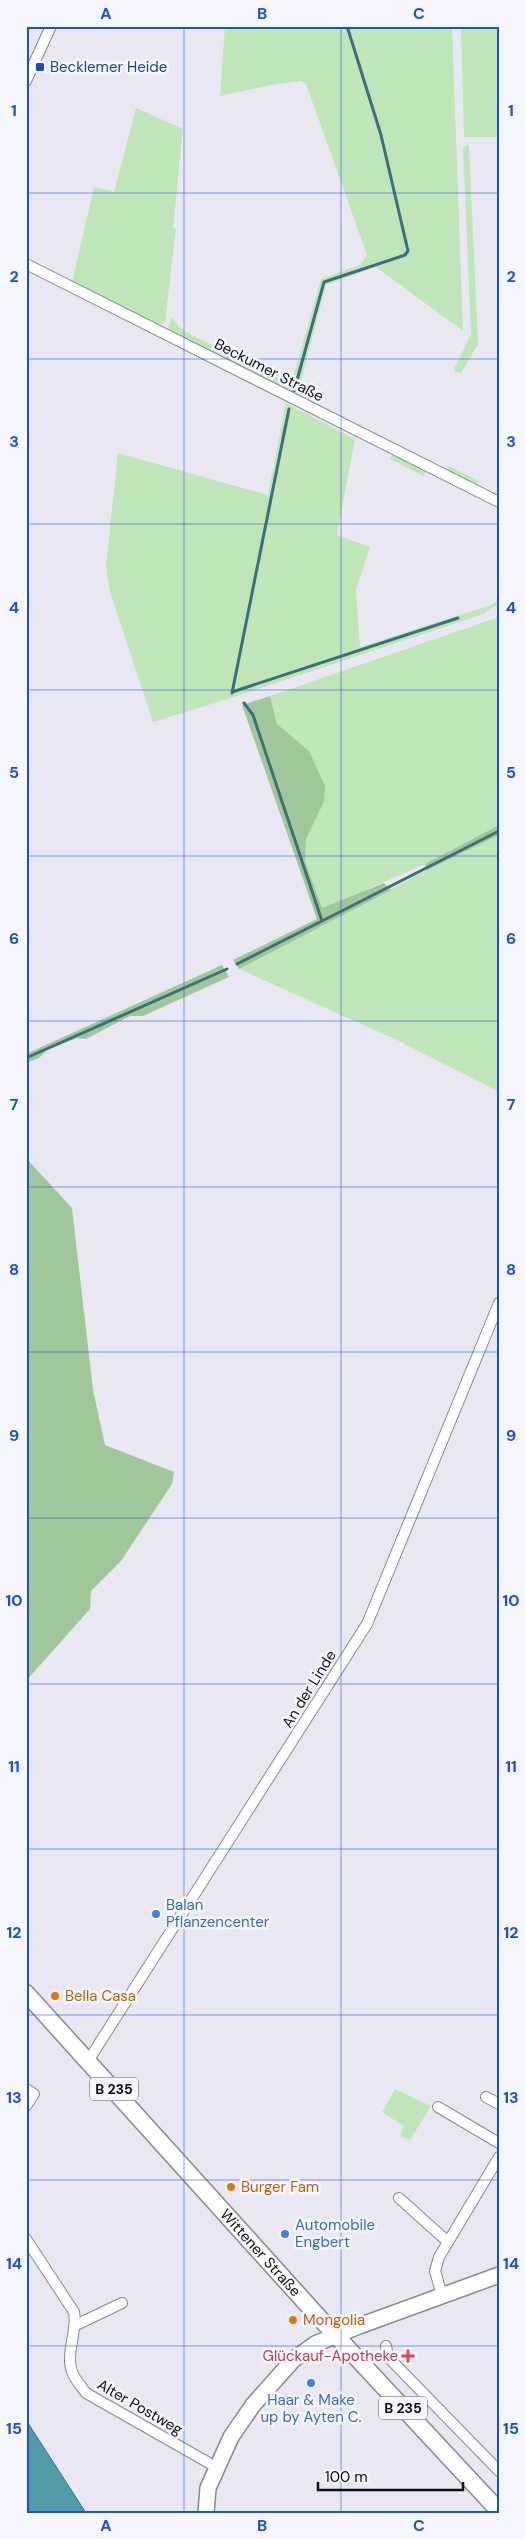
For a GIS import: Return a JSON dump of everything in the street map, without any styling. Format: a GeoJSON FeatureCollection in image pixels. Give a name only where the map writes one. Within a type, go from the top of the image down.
{"type":"FeatureCollection","features":[{"type":"Feature","properties":{"kind":"main road","name":"Wittener Straße"},"geometry":{"type":"LineString","coordinates":[[26,1992],[499,2511]]}},
{"type":"Feature","properties":{"kind":"main road"},"geometry":{"type":"LineString","coordinates":[[206,2513],[208,2488],[231,2437],[253,2405],[293,2360],[315,2344],[499,2275]]}},
{"type":"Feature","properties":{"kind":"street"},"geometry":{"type":"LineString","coordinates":[[26,81],[51,26]]}},
{"type":"Feature","properties":{"kind":"street","name":"Beckumer Straße"},"geometry":{"type":"LineString","coordinates":[[26,264],[499,502]]}},
{"type":"Feature","properties":{"kind":"street","name":"An der Linde"},"geometry":{"type":"LineString","coordinates":[[88,2061],[367,1624],[499,1303]]}},
{"type":"Feature","properties":{"kind":"street"},"geometry":{"type":"LineString","coordinates":[[26,2089],[34,2094],[26,2106]]}},
{"type":"Feature","properties":{"kind":"street"},"geometry":{"type":"LineString","coordinates":[[486,2096],[499,2104]]}},
{"type":"Feature","properties":{"kind":"street"},"geometry":{"type":"LineString","coordinates":[[438,2107],[499,2143]]}},
{"type":"Feature","properties":{"kind":"street"},"geometry":{"type":"LineString","coordinates":[[442,2295],[435,2271],[439,2257],[499,2157]]}},
{"type":"Feature","properties":{"kind":"street"},"geometry":{"type":"LineString","coordinates":[[399,2198],[448,2242]]}},
{"type":"Feature","properties":{"kind":"street"},"geometry":{"type":"LineString","coordinates":[[26,2239],[74,2312],[76,2325],[122,2304]]}},
{"type":"Feature","properties":{"kind":"street","name":"Alter Postweg"},"geometry":{"type":"LineString","coordinates":[[76,2325],[70,2358],[72,2373],[86,2393],[216,2468]]}},
{"type":"Feature","properties":{"kind":"street"},"geometry":{"type":"LineString","coordinates":[[386,2346],[388,2357],[497,2466]]}},
{"type":"Feature","properties":{"kind":"green space"},"geometry":{"type":"Polygon","coordinates":[[[225,26],[452,26],[463,331],[376,267],[326,285],[297,396],[169,332],[168,327],[172,317],[178,326],[190,334],[282,380],[287,380],[293,375],[296,368],[321,279],[360,265],[367,255],[306,84],[301,81],[271,85],[220,96],[225,26]]]}},
{"type":"Feature","properties":{"kind":"green space"},"geometry":{"type":"Polygon","coordinates":[[[461,26],[499,26],[499,137],[464,137],[461,26]]]}},
{"type":"Feature","properties":{"kind":"green space"},"geometry":{"type":"Polygon","coordinates":[[[136,108],[183,129],[173,228],[176,229],[165,322],[159,325],[72,282],[94,187],[114,192],[136,108]]]}},
{"type":"Feature","properties":{"kind":"green space"},"geometry":{"type":"Polygon","coordinates":[[[469,145],[478,344],[461,373],[455,372],[454,369],[471,334],[463,148],[469,145]]]}},
{"type":"Feature","properties":{"kind":"green space"},"geometry":{"type":"Polygon","coordinates":[[[286,403],[355,439],[337,535],[370,547],[356,590],[360,647],[491,605],[499,600],[499,603],[484,614],[153,722],[110,592],[106,566],[118,453],[268,495],[286,403]]]}},
{"type":"Feature","properties":{"kind":"green space"},"geometry":{"type":"Polygon","coordinates":[[[393,455],[426,471],[424,476],[390,459],[393,455]]]}},
{"type":"Feature","properties":{"kind":"green space"},"geometry":{"type":"Polygon","coordinates":[[[449,466],[479,481],[476,486],[447,471],[449,466]]]}},
{"type":"Feature","properties":{"kind":"green space"},"geometry":{"type":"Polygon","coordinates":[[[499,613],[499,825],[425,864],[322,909],[305,861],[306,839],[324,802],[277,724],[270,696],[496,618],[499,613]]]}},
{"type":"Feature","properties":{"kind":"green space"},"geometry":{"type":"Polygon","coordinates":[[[270,696],[277,724],[309,751],[325,786],[324,802],[306,839],[305,861],[322,908],[384,883],[391,890],[239,969],[233,960],[317,919],[242,705],[270,696]]]}},
{"type":"Feature","properties":{"kind":"green space"},"geometry":{"type":"Polygon","coordinates":[[[499,825],[499,835],[427,870],[425,864],[499,825]]]}},
{"type":"Feature","properties":{"kind":"green space"},"geometry":{"type":"Polygon","coordinates":[[[499,835],[499,1092],[399,1041],[239,969],[427,870],[499,835]]]}},
{"type":"Feature","properties":{"kind":"green space"},"geometry":{"type":"Polygon","coordinates":[[[222,965],[229,977],[143,1016],[130,1016],[86,1039],[77,1038],[47,1050],[39,1058],[26,1063],[26,1054],[222,965]]]}},
{"type":"Feature","properties":{"kind":"green space"},"geometry":{"type":"Polygon","coordinates":[[[26,1158],[72,1208],[93,1390],[105,1445],[174,1472],[172,1484],[121,1561],[91,1591],[90,1609],[26,1681],[26,1158]]]}},
{"type":"Feature","properties":{"kind":"green space"},"geometry":{"type":"Polygon","coordinates":[[[395,2089],[431,2106],[410,2140],[400,2136],[404,2126],[382,2112],[395,2089]]]}},
{"type":"Feature","properties":{"kind":"water"},"geometry":{"type":"Polygon","coordinates":[[[26,2420],[86,2513],[26,2513],[26,2420]]]}},
{"type":"Feature","properties":{"kind":"waterway"},"geometry":{"type":"LineString","coordinates":[[294,391],[324,282],[405,255],[408,251],[381,135],[347,26]]}},
{"type":"Feature","properties":{"kind":"waterway"},"geometry":{"type":"LineString","coordinates":[[232,693],[289,409]]}},
{"type":"Feature","properties":{"kind":"waterway"},"geometry":{"type":"LineString","coordinates":[[232,692],[458,618]]}},
{"type":"Feature","properties":{"kind":"waterway"},"geometry":{"type":"LineString","coordinates":[[237,964],[322,921],[253,715],[244,703]]}},
{"type":"Feature","properties":{"kind":"waterway"},"geometry":{"type":"LineString","coordinates":[[322,921],[499,831]]}},
{"type":"Feature","properties":{"kind":"waterway"},"geometry":{"type":"LineString","coordinates":[[26,1058],[227,969]]}},
{"type":"Feature","properties":{"kind":"place","name":"Becklemer Heide"},"geometry":{"type":"Point","coordinates":[40,67]}},
{"type":"Feature","properties":{"kind":"place","name":"Balan Pflanzencenter"},"geometry":{"type":"Point","coordinates":[156,1914]}},
{"type":"Feature","properties":{"kind":"place","name":"Bella Casa"},"geometry":{"type":"Point","coordinates":[55,1996]}},
{"type":"Feature","properties":{"kind":"place","name":"Burger Fam"},"geometry":{"type":"Point","coordinates":[231,2187]}},
{"type":"Feature","properties":{"kind":"place","name":"Automobile Engbert"},"geometry":{"type":"Point","coordinates":[285,2234]}},
{"type":"Feature","properties":{"kind":"place","name":"Mongolia"},"geometry":{"type":"Point","coordinates":[293,2320]}},
{"type":"Feature","properties":{"kind":"place","name":"Glückauf-Apotheke"},"geometry":{"type":"Point","coordinates":[408,2356]}},
{"type":"Feature","properties":{"kind":"place","name":"Haar & Make up by Ayten C."},"geometry":{"type":"Point","coordinates":[311,2383]}}]}
